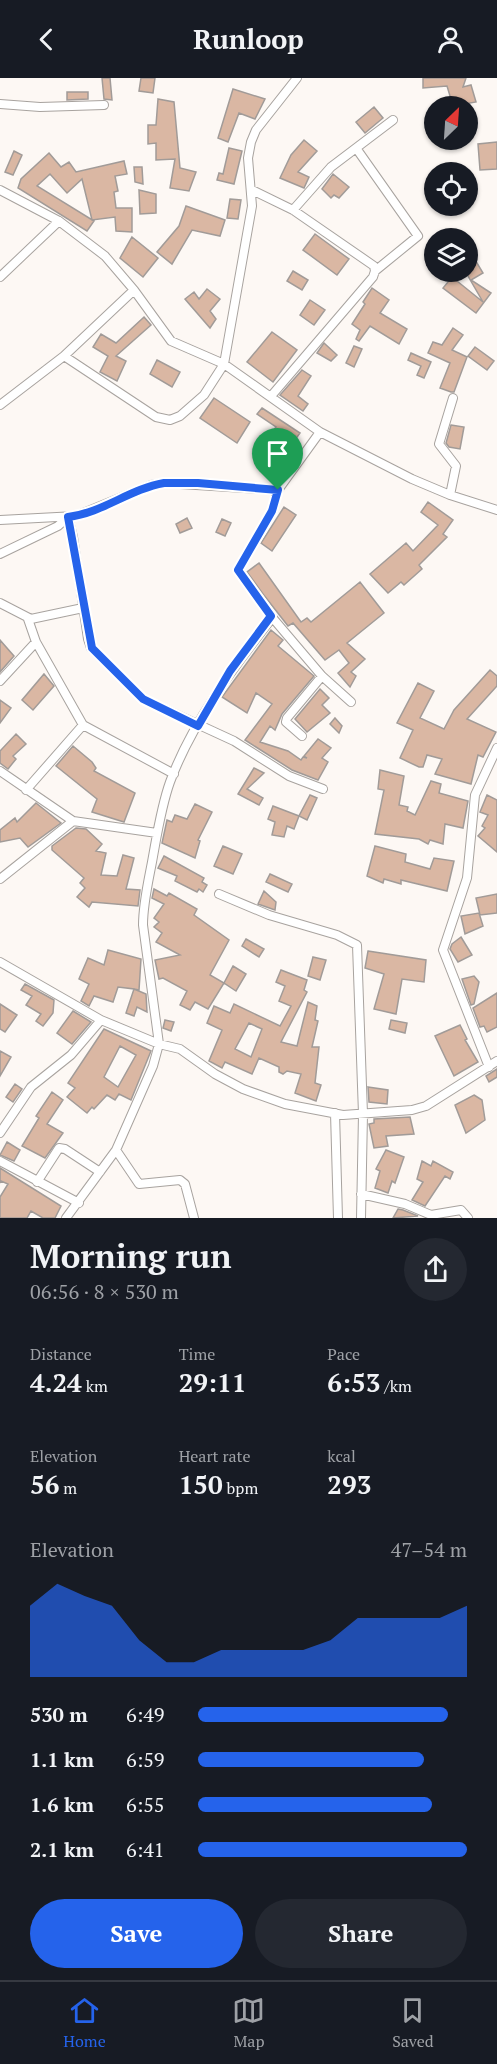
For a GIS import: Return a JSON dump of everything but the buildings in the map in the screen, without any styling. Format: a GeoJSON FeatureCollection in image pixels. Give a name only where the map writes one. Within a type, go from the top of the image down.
{"type":"FeatureCollection","features":[{"type":"Feature","properties":{"kind":"street"},"geometry":{"type":"LineString","coordinates":[[64,356],[156,417],[170,420],[180,416],[204,395],[224,364],[252,206],[248,158],[253,136],[297,78]]}},
{"type":"Feature","properties":{"kind":"street"},"geometry":{"type":"LineString","coordinates":[[0,104],[40,107],[104,105]]}},
{"type":"Feature","properties":{"kind":"street"},"geometry":{"type":"LineString","coordinates":[[293,210],[331,166],[393,120]]}},
{"type":"Feature","properties":{"kind":"street"},"geometry":{"type":"LineString","coordinates":[[356,148],[418,236],[375,271]]}},
{"type":"Feature","properties":{"kind":"street"},"geometry":{"type":"LineString","coordinates":[[0,190],[59,221],[105,256],[134,290],[171,341],[224,364],[272,395],[320,432],[450,495],[497,510]]}},
{"type":"Feature","properties":{"kind":"street"},"geometry":{"type":"LineString","coordinates":[[252,190],[293,210],[374,266],[375,271],[374,277],[272,395]]}},
{"type":"Feature","properties":{"kind":"street"},"geometry":{"type":"LineString","coordinates":[[0,277],[59,221]]}},
{"type":"Feature","properties":{"kind":"street"},"geometry":{"type":"LineString","coordinates":[[0,405],[64,356],[134,290]]}},
{"type":"Feature","properties":{"kind":"street"},"geometry":{"type":"LineString","coordinates":[[450,495],[456,466],[438,444],[453,398]]}},
{"type":"Feature","properties":{"kind":"street"},"geometry":{"type":"LineString","coordinates":[[320,432],[278,490],[272,511],[238,570],[271,616],[322,676],[351,702]]}},
{"type":"Feature","properties":{"kind":"street"},"geometry":{"type":"LineString","coordinates":[[0,520],[68,517],[84,514],[152,485],[164,483],[198,483],[278,490]]}},
{"type":"Feature","properties":{"kind":"street"},"geometry":{"type":"LineString","coordinates":[[0,554],[58,526],[68,517]]}},
{"type":"Feature","properties":{"kind":"street"},"geometry":{"type":"LineString","coordinates":[[68,517],[92,648],[129,688],[143,699],[234,741],[289,776],[323,789]]}},
{"type":"Feature","properties":{"kind":"street"},"geometry":{"type":"LineString","coordinates":[[0,603],[28,619],[83,608]]}},
{"type":"Feature","properties":{"kind":"street"},"geometry":{"type":"LineString","coordinates":[[66,1218],[116,1150],[153,1066],[159,1044],[143,925],[143,908],[157,833],[174,774],[198,726],[230,671],[271,616]]}},
{"type":"Feature","properties":{"kind":"street"},"geometry":{"type":"LineString","coordinates":[[28,619],[36,642],[83,725],[174,774]]}},
{"type":"Feature","properties":{"kind":"street"},"geometry":{"type":"LineString","coordinates":[[0,681],[36,642]]}},
{"type":"Feature","properties":{"kind":"street"},"geometry":{"type":"LineString","coordinates":[[302,736],[286,722],[286,718],[322,676]]}},
{"type":"Feature","properties":{"kind":"street"},"geometry":{"type":"LineString","coordinates":[[27,790],[83,725]]}},
{"type":"Feature","properties":{"kind":"street"},"geometry":{"type":"LineString","coordinates":[[0,962],[101,1020],[159,1044],[180,1049],[215,1074],[243,1089],[285,1104],[335,1113],[363,1114],[412,1110],[426,1106],[493,1064],[443,950],[467,878],[475,795],[497,748]]}},
{"type":"Feature","properties":{"kind":"street"},"geometry":{"type":"LineString","coordinates":[[0,771],[73,821],[157,833]]}},
{"type":"Feature","properties":{"kind":"street"},"geometry":{"type":"LineString","coordinates":[[0,879],[73,821]]}},
{"type":"Feature","properties":{"kind":"street"},"geometry":{"type":"LineString","coordinates":[[219,894],[269,915],[337,935],[357,945],[363,1114],[361,1218]]}},
{"type":"Feature","properties":{"kind":"street"},"geometry":{"type":"LineString","coordinates":[[0,1133],[31,1086],[71,1055],[101,1020]]}},
{"type":"Feature","properties":{"kind":"street"},"geometry":{"type":"LineString","coordinates":[[335,1113],[338,1218]]}},
{"type":"Feature","properties":{"kind":"street"},"geometry":{"type":"LineString","coordinates":[[37,1182],[59,1148],[66,1149],[100,1172]]}},
{"type":"Feature","properties":{"kind":"street"},"geometry":{"type":"LineString","coordinates":[[116,1150],[139,1184],[180,1180],[185,1184],[194,1218]]}},
{"type":"Feature","properties":{"kind":"street"},"geometry":{"type":"LineString","coordinates":[[0,1161],[79,1203]]}},
{"type":"Feature","properties":{"kind":"street"},"geometry":{"type":"LineString","coordinates":[[362,1194],[405,1204],[431,1215],[461,1210],[468,1218]]}},
{"type":"Feature","properties":{"kind":"route"},"geometry":{"type":"LineString","coordinates":[[164,483],[198,483],[278,490],[274,507],[238,570],[271,616],[269,622],[230,671],[198,726],[143,699],[129,688],[92,648],[88,639],[68,517],[84,514],[152,485],[164,483]]}}]}
